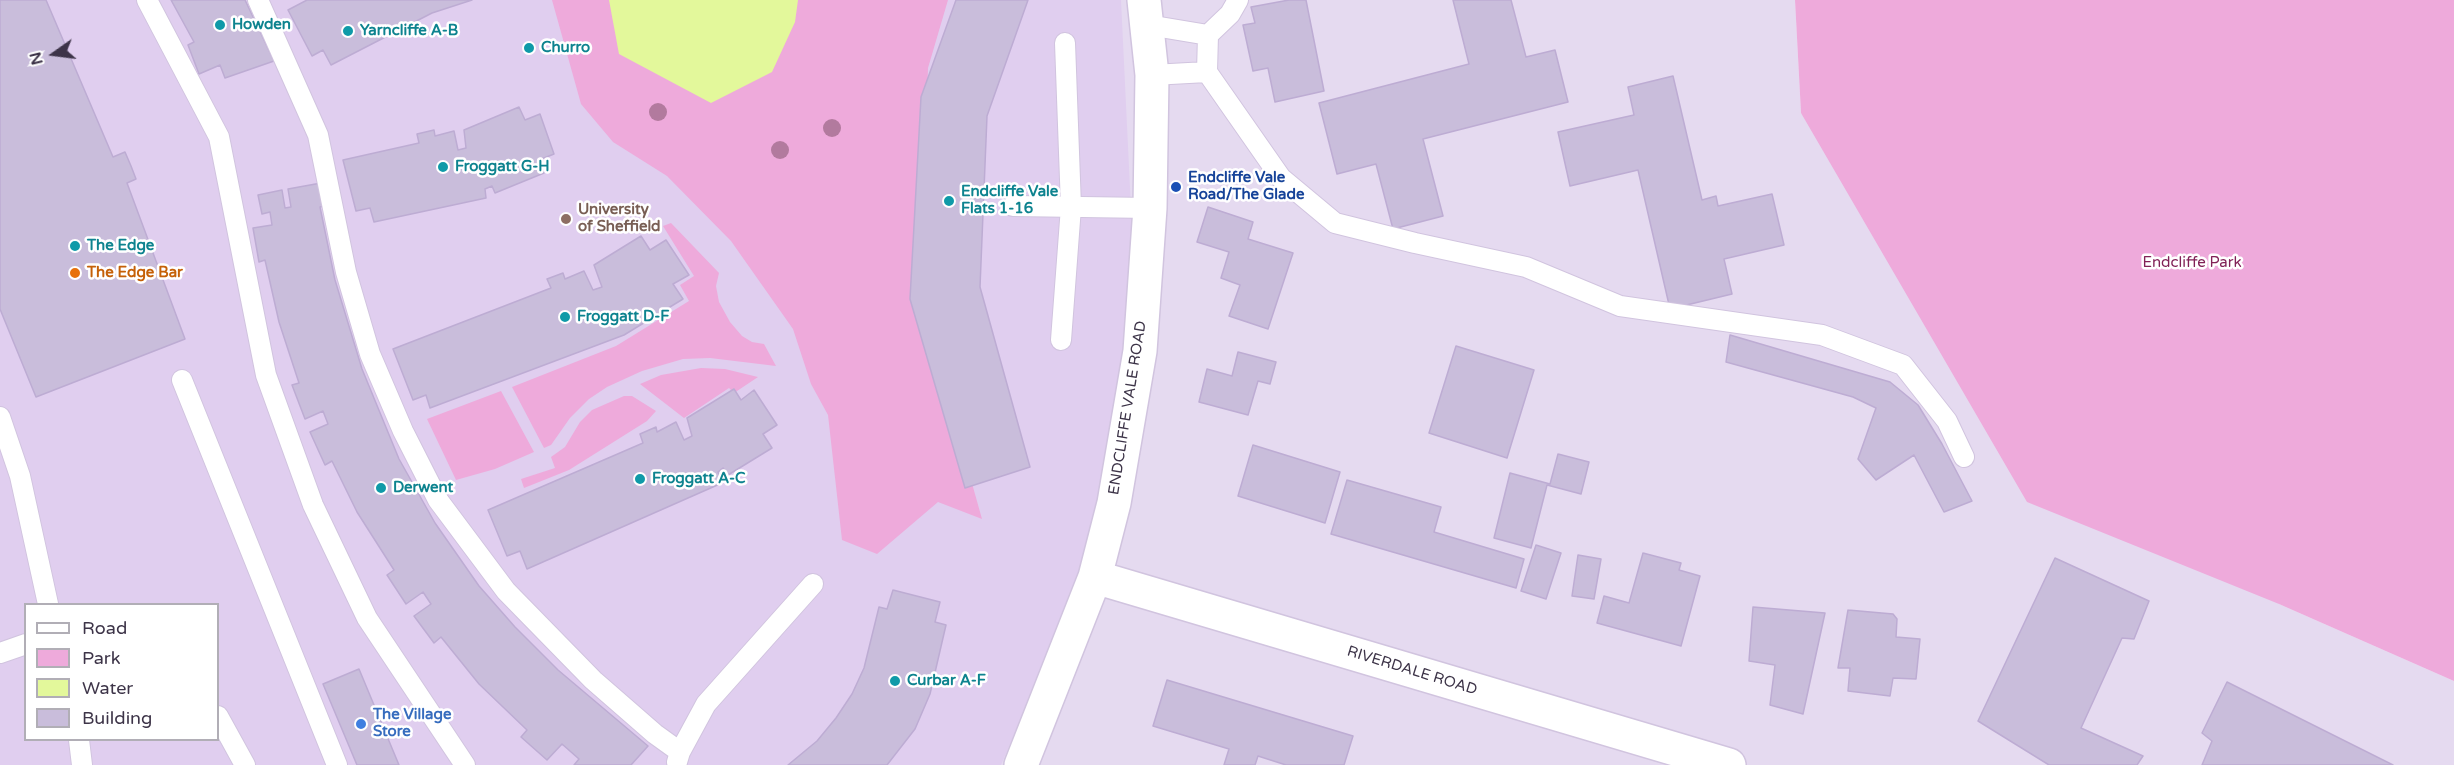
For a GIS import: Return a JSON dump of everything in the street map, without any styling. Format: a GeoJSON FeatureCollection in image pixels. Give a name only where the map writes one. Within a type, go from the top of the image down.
{"type":"FeatureCollection","features":[{"type":"Feature","properties":{"kind":"street","name":"ENDCLIFFE VALE ROAD"},"geometry":{"type":"LineString","coordinates":[[1021,765],[1095,577],[1114,503],[1140,351],[1150,208],[1152,75],[1146,13]]}},
{"type":"Feature","properties":{"kind":"street","name":"RIVERDALE ROAD"},"geometry":{"type":"LineString","coordinates":[[1095,577],[1729,765]]}},
{"type":"Feature","properties":{"kind":"lane"},"geometry":{"type":"LineString","coordinates":[[147,0],[219,137],[266,375],[313,505],[367,618],[465,765]]}},
{"type":"Feature","properties":{"kind":"lane"},"geometry":{"type":"LineString","coordinates":[[258,0],[318,135],[346,272],[370,354],[403,430],[438,500],[506,591],[593,680],[678,759],[706,704],[813,584]]}},
{"type":"Feature","properties":{"kind":"lane"},"geometry":{"type":"LineString","coordinates":[[1238,0],[1230,14],[1208,36],[1207,72],[1281,178],[1335,223],[1526,267],[1620,306],[1822,335],[1903,365],[1947,421],[1964,457]]}},
{"type":"Feature","properties":{"kind":"lane"},"geometry":{"type":"LineString","coordinates":[[1146,13],[1208,36]]}},
{"type":"Feature","properties":{"kind":"lane"},"geometry":{"type":"LineString","coordinates":[[1061,340],[1071,207],[1065,43]]}},
{"type":"Feature","properties":{"kind":"lane"},"geometry":{"type":"LineString","coordinates":[[1152,75],[1207,72]]}},
{"type":"Feature","properties":{"kind":"lane"},"geometry":{"type":"LineString","coordinates":[[1013,206],[1150,208]]}},
{"type":"Feature","properties":{"kind":"lane"},"geometry":{"type":"LineString","coordinates":[[182,380],[337,765]]}},
{"type":"Feature","properties":{"kind":"lane"},"geometry":{"type":"LineString","coordinates":[[0,417],[20,476],[48,603]]}},
{"type":"Feature","properties":{"kind":"lane"},"geometry":{"type":"LineString","coordinates":[[0,654],[24,645]]}},
{"type":"Feature","properties":{"kind":"lane"},"geometry":{"type":"LineString","coordinates":[[219,718],[245,765]]}},
{"type":"Feature","properties":{"kind":"lane"},"geometry":{"type":"LineString","coordinates":[[78,741],[82,765]]}},
{"type":"Feature","properties":{"kind":"shaded area"},"geometry":{"type":"Polygon","coordinates":[[[0,0],[1795,0],[1801,113],[2279,604],[2454,681],[2454,765],[0,765],[0,0]]]}},
{"type":"Feature","properties":{"kind":"shaded area","name":"University of Sheffield"},"geometry":{"type":"Polygon","coordinates":[[[0,0],[1121,0],[1142,439],[1001,765],[0,765],[0,0]]]}},
{"type":"Feature","properties":{"kind":"green space"},"geometry":{"type":"Polygon","coordinates":[[[552,0],[948,0],[928,68],[921,302],[982,519],[938,502],[877,554],[842,540],[828,415],[811,384],[793,329],[731,241],[667,176],[613,142],[581,104],[552,0]]]}},
{"type":"Feature","properties":{"kind":"green space","name":"Endcliffe Park"},"geometry":{"type":"Polygon","coordinates":[[[1795,0],[2454,0],[2454,681],[2279,604],[2027,502],[1801,113],[1795,0]]]}},
{"type":"Feature","properties":{"kind":"green space"},"geometry":{"type":"Polygon","coordinates":[[[671,223],[719,273],[716,286],[719,302],[730,322],[742,336],[752,342],[764,344],[776,366],[710,358],[683,359],[642,371],[607,387],[589,399],[570,418],[551,445],[544,448],[512,387],[616,346],[689,301],[680,285],[694,276],[663,226],[671,223]]]}},
{"type":"Feature","properties":{"kind":"green space"},"geometry":{"type":"Polygon","coordinates":[[[701,368],[725,369],[758,377],[734,393],[729,388],[684,418],[640,384],[661,375],[701,368]]]}},
{"type":"Feature","properties":{"kind":"green space"},"geometry":{"type":"Polygon","coordinates":[[[501,391],[534,452],[495,469],[456,480],[427,419],[501,391]]]}},
{"type":"Feature","properties":{"kind":"green space"},"geometry":{"type":"Polygon","coordinates":[[[624,396],[632,396],[656,411],[647,421],[569,470],[524,488],[521,479],[555,468],[551,457],[565,447],[580,422],[592,410],[624,396]]]}},
{"type":"Feature","properties":{"kind":"water"},"geometry":{"type":"Polygon","coordinates":[[[609,0],[798,0],[795,22],[772,72],[711,103],[619,54],[609,0]]]}},
{"type":"Feature","properties":{"kind":"building","name":"The Edge"},"geometry":{"type":"Polygon","coordinates":[[[0,0],[46,0],[113,157],[125,152],[131,166],[136,179],[127,183],[185,339],[36,397],[0,309],[0,0]]]}},
{"type":"Feature","properties":{"kind":"building","name":"Howden"},"geometry":{"type":"Polygon","coordinates":[[[171,0],[245,0],[274,61],[225,78],[220,65],[199,74],[188,45],[194,42],[171,0]]]}},
{"type":"Feature","properties":{"kind":"building","name":"Yarncliffe A-B"},"geometry":{"type":"Polygon","coordinates":[[[307,0],[472,0],[432,13],[331,65],[323,50],[312,56],[288,10],[307,0]]]}},
{"type":"Feature","properties":{"kind":"building","name":"Endcliffe Vale Flats 1-16"},"geometry":{"type":"Polygon","coordinates":[[[956,0],[1028,0],[987,116],[980,287],[1030,467],[965,488],[910,299],[921,97],[956,0]]]}},
{"type":"Feature","properties":{"kind":"building"},"geometry":{"type":"Polygon","coordinates":[[[1289,0],[1306,0],[1324,91],[1275,102],[1268,68],[1253,71],[1243,25],[1255,23],[1251,7],[1289,0]]]}},
{"type":"Feature","properties":{"kind":"building"},"geometry":{"type":"Polygon","coordinates":[[[1453,0],[1511,0],[1526,57],[1555,50],[1568,102],[1423,139],[1443,216],[1393,229],[1376,164],[1337,174],[1319,103],[1469,64],[1453,0]]]}},
{"type":"Feature","properties":{"kind":"building"},"geometry":{"type":"Polygon","coordinates":[[[1673,76],[1702,200],[1716,196],[1718,206],[1772,194],[1784,245],[1724,259],[1732,294],[1670,309],[1638,170],[1570,186],[1558,132],[1634,115],[1628,87],[1673,76]]]}},
{"type":"Feature","properties":{"kind":"building","name":"Froggatt G-H"},"geometry":{"type":"Polygon","coordinates":[[[519,107],[525,120],[540,114],[554,154],[539,160],[544,173],[495,193],[492,186],[485,189],[486,198],[374,222],[370,208],[356,211],[343,160],[419,143],[417,134],[434,130],[435,136],[454,131],[458,150],[466,148],[464,130],[519,107]]]}},
{"type":"Feature","properties":{"kind":"building","name":"Derwent"},"geometry":{"type":"Polygon","coordinates":[[[321,183],[325,206],[320,207],[335,280],[362,369],[399,459],[435,523],[479,586],[515,627],[558,670],[648,746],[631,765],[574,765],[579,759],[562,744],[547,760],[521,737],[527,730],[479,684],[441,637],[434,643],[414,616],[431,604],[423,592],[406,604],[387,575],[394,570],[357,512],[332,461],[325,465],[310,432],[328,424],[323,411],[305,419],[292,385],[299,383],[279,322],[265,260],[259,262],[253,228],[272,225],[270,212],[262,214],[258,195],[282,190],[285,208],[291,207],[288,189],[321,183]]]}},
{"type":"Feature","properties":{"kind":"building"},"geometry":{"type":"Polygon","coordinates":[[[1208,207],[1253,222],[1248,239],[1293,253],[1268,329],[1229,316],[1240,285],[1221,278],[1229,252],[1197,242],[1208,207]]]}},
{"type":"Feature","properties":{"kind":"building","name":"Froggatt D-F"},"geometry":{"type":"Polygon","coordinates":[[[641,236],[650,250],[666,240],[689,275],[673,284],[683,299],[624,335],[430,408],[426,395],[413,400],[393,349],[551,288],[547,279],[563,273],[565,279],[584,271],[593,290],[602,287],[594,265],[641,236]]]}},
{"type":"Feature","properties":{"kind":"building"},"geometry":{"type":"Polygon","coordinates":[[[1730,335],[1890,382],[1918,405],[1972,501],[1944,512],[1914,455],[1876,480],[1858,459],[1876,408],[1853,397],[1726,362],[1730,335]]]}},
{"type":"Feature","properties":{"kind":"building"},"geometry":{"type":"Polygon","coordinates":[[[1456,346],[1534,370],[1507,458],[1429,433],[1456,346]]]}},
{"type":"Feature","properties":{"kind":"building"},"geometry":{"type":"Polygon","coordinates":[[[1238,352],[1276,362],[1270,384],[1258,381],[1248,415],[1199,402],[1207,369],[1232,376],[1238,352]]]}},
{"type":"Feature","properties":{"kind":"building","name":"Froggatt A-C"},"geometry":{"type":"Polygon","coordinates":[[[734,389],[741,400],[754,390],[777,425],[763,434],[772,448],[728,475],[723,468],[718,472],[722,483],[527,569],[520,551],[507,556],[488,510],[643,443],[640,434],[656,427],[657,432],[676,422],[684,440],[692,436],[687,418],[734,389]]]}},
{"type":"Feature","properties":{"kind":"building"},"geometry":{"type":"Polygon","coordinates":[[[1253,445],[1340,472],[1325,523],[1238,496],[1253,445]]]}},
{"type":"Feature","properties":{"kind":"building"},"geometry":{"type":"Polygon","coordinates":[[[1558,454],[1589,462],[1581,494],[1547,485],[1531,548],[1494,538],[1510,473],[1550,484],[1558,454]]]}},
{"type":"Feature","properties":{"kind":"building"},"geometry":{"type":"Polygon","coordinates":[[[1347,480],[1441,507],[1434,532],[1524,559],[1516,588],[1331,534],[1347,480]]]}},
{"type":"Feature","properties":{"kind":"building"},"geometry":{"type":"Polygon","coordinates":[[[1536,545],[1561,553],[1546,599],[1521,591],[1536,545]]]}},
{"type":"Feature","properties":{"kind":"building"},"geometry":{"type":"Polygon","coordinates":[[[1643,553],[1681,563],[1679,570],[1700,576],[1681,646],[1597,623],[1604,596],[1629,603],[1643,553]]]}},
{"type":"Feature","properties":{"kind":"building"},"geometry":{"type":"Polygon","coordinates":[[[1578,555],[1601,559],[1594,599],[1572,596],[1578,555]]]}},
{"type":"Feature","properties":{"kind":"building"},"geometry":{"type":"Polygon","coordinates":[[[2055,558],[2149,601],[2134,639],[2122,638],[2081,728],[2143,756],[2137,765],[2049,765],[1978,721],[2055,558]]]}},
{"type":"Feature","properties":{"kind":"building","name":"Curbar A-F"},"geometry":{"type":"Polygon","coordinates":[[[893,590],[940,602],[935,622],[946,625],[930,694],[915,729],[887,765],[788,765],[817,741],[852,694],[864,668],[879,607],[887,609],[893,590]]]}},
{"type":"Feature","properties":{"kind":"building"},"geometry":{"type":"Polygon","coordinates":[[[1753,607],[1825,613],[1803,714],[1770,705],[1775,665],[1749,661],[1753,607]]]}},
{"type":"Feature","properties":{"kind":"building"},"geometry":{"type":"Polygon","coordinates":[[[1848,610],[1893,614],[1897,619],[1896,637],[1920,639],[1916,679],[1893,678],[1890,696],[1848,691],[1850,668],[1838,668],[1848,610]]]}},
{"type":"Feature","properties":{"kind":"building","name":"The Village Store"},"geometry":{"type":"Polygon","coordinates":[[[359,669],[399,765],[357,765],[323,684],[359,669]]]}},
{"type":"Feature","properties":{"kind":"building"},"geometry":{"type":"Polygon","coordinates":[[[1167,680],[1353,736],[1344,765],[1286,765],[1258,756],[1255,765],[1224,765],[1229,749],[1153,726],[1167,680]]]}},
{"type":"Feature","properties":{"kind":"building"},"geometry":{"type":"Polygon","coordinates":[[[2227,682],[2393,765],[2202,765],[2212,741],[2202,733],[2227,682]]]}},
{"type":"Feature","properties":{"kind":"place","name":"Howden"},"geometry":{"type":"Point","coordinates":[220,25]}},
{"type":"Feature","properties":{"kind":"place","name":"Yarncliffe A-B"},"geometry":{"type":"Point","coordinates":[348,31]}},
{"type":"Feature","properties":{"kind":"place","name":"Churro"},"geometry":{"type":"Point","coordinates":[529,48]}},
{"type":"Feature","properties":{"kind":"place","name":"Froggatt G-H"},"geometry":{"type":"Point","coordinates":[443,167]}},
{"type":"Feature","properties":{"kind":"place","name":"Endcliffe Vale Road/The Glade"},"geometry":{"type":"Point","coordinates":[1176,187]}},
{"type":"Feature","properties":{"kind":"place","name":"Endcliffe Vale Flats 1-16"},"geometry":{"type":"Point","coordinates":[949,201]}},
{"type":"Feature","properties":{"kind":"place","name":"University of Sheffield"},"geometry":{"type":"Point","coordinates":[566,219]}},
{"type":"Feature","properties":{"kind":"place","name":"The Edge"},"geometry":{"type":"Point","coordinates":[75,246]}},
{"type":"Feature","properties":{"kind":"place","name":"The Edge Bar"},"geometry":{"type":"Point","coordinates":[75,273]}},
{"type":"Feature","properties":{"kind":"place","name":"Froggatt D-F"},"geometry":{"type":"Point","coordinates":[565,317]}},
{"type":"Feature","properties":{"kind":"place","name":"Froggatt A-C"},"geometry":{"type":"Point","coordinates":[640,479]}},
{"type":"Feature","properties":{"kind":"place","name":"Derwent"},"geometry":{"type":"Point","coordinates":[381,488]}},
{"type":"Feature","properties":{"kind":"place","name":"Curbar A-F"},"geometry":{"type":"Point","coordinates":[895,681]}},
{"type":"Feature","properties":{"kind":"place","name":"The Village Store"},"geometry":{"type":"Point","coordinates":[361,724]}}]}
